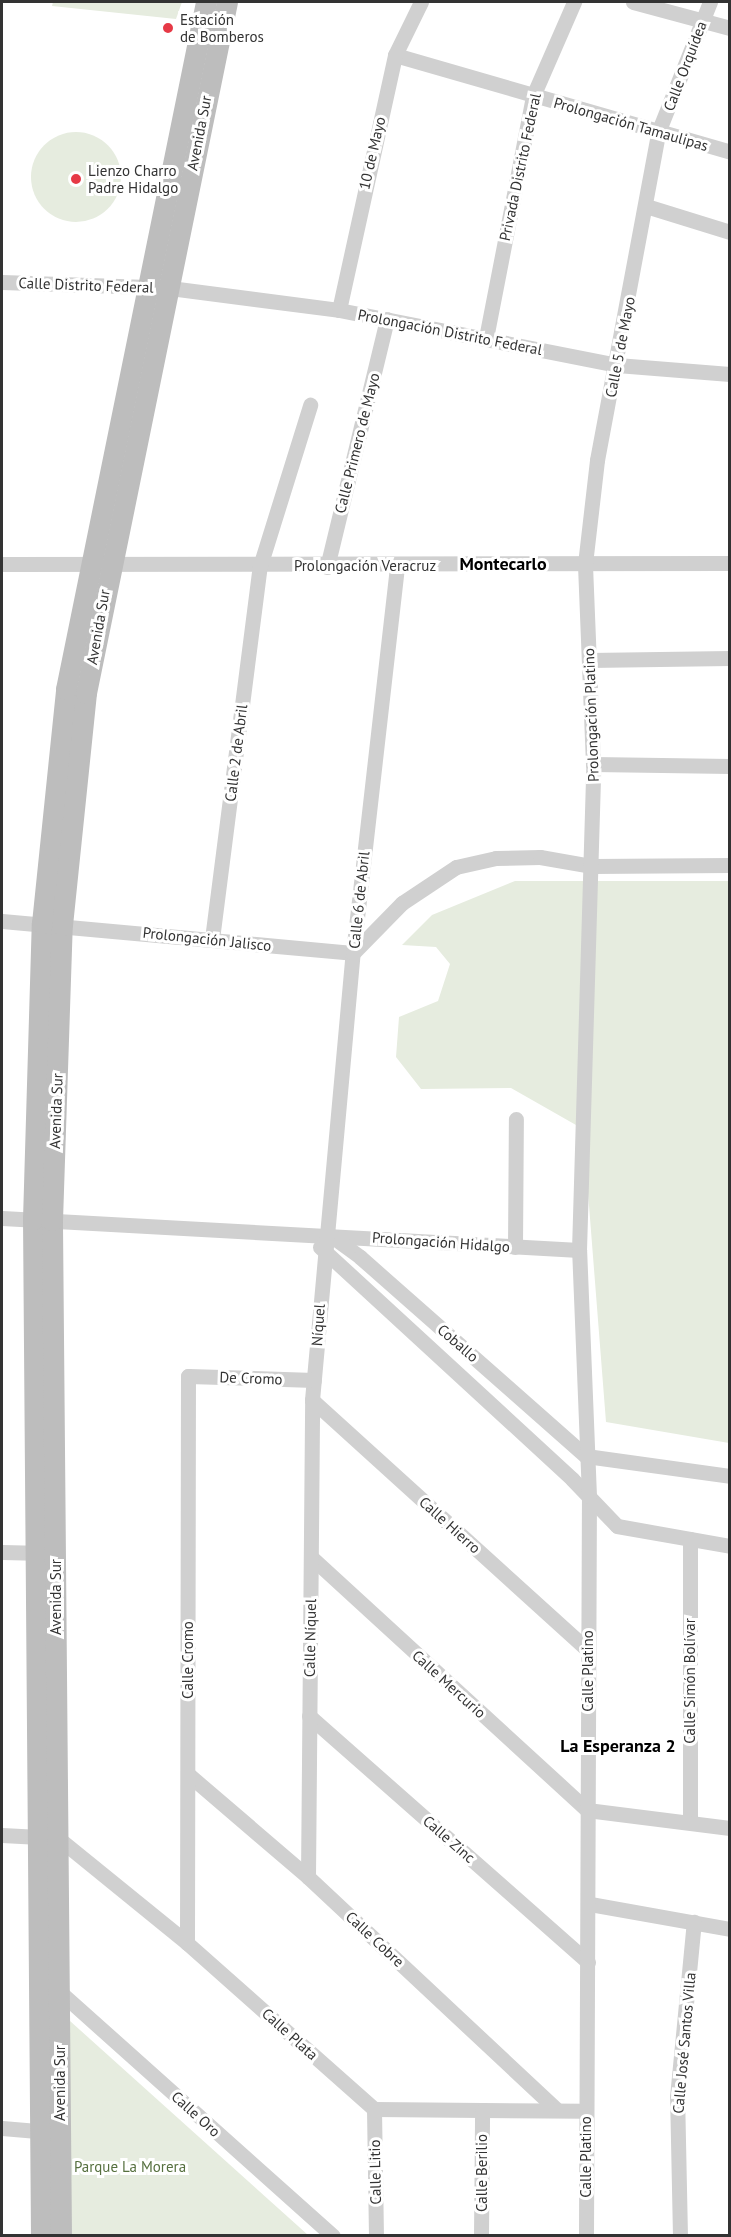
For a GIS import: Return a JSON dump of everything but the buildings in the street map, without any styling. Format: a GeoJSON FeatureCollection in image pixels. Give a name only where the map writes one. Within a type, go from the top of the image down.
{"type":"FeatureCollection","features":[{"type":"Feature","properties":{"kind":"main road","name":"Avenida Sur"},"geometry":{"type":"LineString","coordinates":[[61,2235],[51,2132],[42,1220],[52,924],[66,689],[170,288],[199,81],[206,2]]}},
{"type":"Feature","properties":{"kind":"main road","name":"Avenida Sur"},"geometry":{"type":"LineString","coordinates":[[99,565],[145,287],[199,81],[227,2]]}},
{"type":"Feature","properties":{"kind":"main road","name":"Avenida Sur"},"geometry":{"type":"LineString","coordinates":[[41,2235],[51,2132],[60,1992],[48,1838]]}},
{"type":"Feature","properties":{"kind":"street","name":"10 de Mayo"},"geometry":{"type":"LineString","coordinates":[[339,310],[395,55],[421,2]]}},
{"type":"Feature","properties":{"kind":"street","name":"Privada Distrito Federal"},"geometry":{"type":"LineString","coordinates":[[486,338],[533,96],[574,2]]}},
{"type":"Feature","properties":{"kind":"street"},"geometry":{"type":"LineString","coordinates":[[633,2],[729,28]]}},
{"type":"Feature","properties":{"kind":"street","name":"Calle Orquídea"},"geometry":{"type":"LineString","coordinates":[[659,130],[710,2]]}},
{"type":"Feature","properties":{"kind":"street","name":"Prolongación Tamaulipas"},"geometry":{"type":"LineString","coordinates":[[395,55],[729,152]]}},
{"type":"Feature","properties":{"kind":"street","name":"Calle 5 de Mayo"},"geometry":{"type":"LineString","coordinates":[[585,564],[597,460],[617,365],[659,130]]}},
{"type":"Feature","properties":{"kind":"street"},"geometry":{"type":"LineString","coordinates":[[646,206],[729,232]]}},
{"type":"Feature","properties":{"kind":"street","name":"Calle Distrito Federal"},"geometry":{"type":"LineString","coordinates":[[2,282],[170,288]]}},
{"type":"Feature","properties":{"kind":"street","name":"Prolongación Distrito Federal"},"geometry":{"type":"LineString","coordinates":[[170,288],[339,310],[617,365],[729,374]]}},
{"type":"Feature","properties":{"kind":"street","name":"Calle Primero de Mayo"},"geometry":{"type":"LineString","coordinates":[[327,567],[387,319]]}},
{"type":"Feature","properties":{"kind":"street","name":"Calle 2 de Abril"},"geometry":{"type":"LineString","coordinates":[[212,939],[260,566],[310,405]]}},
{"type":"Feature","properties":{"kind":"street","name":"Prolongación Veracruz"},"geometry":{"type":"LineString","coordinates":[[2,564],[327,567],[729,563]]}},
{"type":"Feature","properties":{"kind":"street","name":"Prolongación Platino"},"geometry":{"type":"LineString","coordinates":[[579,1250],[592,866],[593,764],[585,564]]}},
{"type":"Feature","properties":{"kind":"street","name":"Calle 6 de Abril"},"geometry":{"type":"LineString","coordinates":[[326,1241],[353,954],[397,566]]}},
{"type":"Feature","properties":{"kind":"street"},"geometry":{"type":"LineString","coordinates":[[589,660],[729,658]]}},
{"type":"Feature","properties":{"kind":"street"},"geometry":{"type":"LineString","coordinates":[[593,764],[729,766]]}},
{"type":"Feature","properties":{"kind":"street"},"geometry":{"type":"LineString","coordinates":[[353,954],[402,903],[456,867],[496,858],[540,857],[592,866],[729,865]]}},
{"type":"Feature","properties":{"kind":"street","name":"Prolongación Jalisco"},"geometry":{"type":"LineString","coordinates":[[2,921],[353,954]]}},
{"type":"Feature","properties":{"kind":"street"},"geometry":{"type":"LineString","coordinates":[[515,1247],[516,1119]]}},
{"type":"Feature","properties":{"kind":"street","name":"Prolongación Hidalgo"},"geometry":{"type":"LineString","coordinates":[[2,1218],[303,1235],[326,1241],[372,1238],[579,1250]]}},
{"type":"Feature","properties":{"kind":"street"},"geometry":{"type":"LineString","coordinates":[[360,1257],[372,1238]]}},
{"type":"Feature","properties":{"kind":"street","name":"Coballo"},"geometry":{"type":"LineString","coordinates":[[326,1241],[360,1257],[586,1456]]}},
{"type":"Feature","properties":{"kind":"street","name":"Coballo"},"geometry":{"type":"LineString","coordinates":[[326,1241],[572,1479],[616,1526],[729,1546]]}},
{"type":"Feature","properties":{"kind":"street","name":"Níquel"},"geometry":{"type":"LineString","coordinates":[[312,1400],[326,1241]]}},
{"type":"Feature","properties":{"kind":"street","name":"Calle Platino"},"geometry":{"type":"LineString","coordinates":[[579,1250],[589,1496],[587,1810],[590,1904],[585,2111],[586,2235]]}},
{"type":"Feature","properties":{"kind":"street","name":"De Cromo"},"geometry":{"type":"LineString","coordinates":[[188,1376],[314,1380]]}},
{"type":"Feature","properties":{"kind":"street","name":"Calle Cromo"},"geometry":{"type":"LineString","coordinates":[[187,1943],[188,1376]]}},
{"type":"Feature","properties":{"kind":"street","name":"Calle Níquel"},"geometry":{"type":"LineString","coordinates":[[308,1876],[312,1400]]}},
{"type":"Feature","properties":{"kind":"street","name":"Calle Hierro"},"geometry":{"type":"LineString","coordinates":[[312,1400],[588,1650]]}},
{"type":"Feature","properties":{"kind":"street"},"geometry":{"type":"LineString","coordinates":[[586,1456],[729,1476]]}},
{"type":"Feature","properties":{"kind":"street","name":"Calle Simón Bolívar"},"geometry":{"type":"LineString","coordinates":[[690,1539],[690,1822]]}},
{"type":"Feature","properties":{"kind":"street"},"geometry":{"type":"LineString","coordinates":[[2,1552],[46,1553]]}},
{"type":"Feature","properties":{"kind":"street","name":"Calle Mercurio"},"geometry":{"type":"LineString","coordinates":[[311,1557],[587,1810]]}},
{"type":"Feature","properties":{"kind":"street","name":"Calle Zinc"},"geometry":{"type":"LineString","coordinates":[[309,1716],[588,1962]]}},
{"type":"Feature","properties":{"kind":"street","name":"Calle Cobre"},"geometry":{"type":"LineString","coordinates":[[189,1775],[308,1876],[556,2109]]}},
{"type":"Feature","properties":{"kind":"street"},"geometry":{"type":"LineString","coordinates":[[587,1810],[729,1828]]}},
{"type":"Feature","properties":{"kind":"street"},"geometry":{"type":"LineString","coordinates":[[2,1835],[48,1838]]}},
{"type":"Feature","properties":{"kind":"street","name":"Calle Plata"},"geometry":{"type":"LineString","coordinates":[[48,1838],[187,1943],[374,2109]]}},
{"type":"Feature","properties":{"kind":"street"},"geometry":{"type":"LineString","coordinates":[[590,1904],[729,1929]]}},
{"type":"Feature","properties":{"kind":"street","name":"Calle José Santos Villa"},"geometry":{"type":"LineString","coordinates":[[680,2235],[678,2097],[694,1922]]}},
{"type":"Feature","properties":{"kind":"street","name":"Calle Oro"},"geometry":{"type":"LineString","coordinates":[[60,1992],[333,2235]]}},
{"type":"Feature","properties":{"kind":"street"},"geometry":{"type":"LineString","coordinates":[[374,2109],[585,2111]]}},
{"type":"Feature","properties":{"kind":"street","name":"Calle Litio"},"geometry":{"type":"LineString","coordinates":[[374,2109],[376,2235]]}},
{"type":"Feature","properties":{"kind":"street","name":"Calle Berilio"},"geometry":{"type":"LineString","coordinates":[[482,2111],[482,2235]]}},
{"type":"Feature","properties":{"kind":"street"},"geometry":{"type":"LineString","coordinates":[[2,2128],[51,2132]]}},
{"type":"Feature","properties":{"kind":"green space"},"geometry":{"type":"Polygon","coordinates":[[[53,2],[182,2],[176,19],[52,6],[53,2]]]}},
{"type":"Feature","properties":{"kind":"green space","name":"Lienzo Charro Padre Hidalgo"},"geometry":{"type":"Polygon","coordinates":[[[76,132],[93,136],[108,145],[117,160],[121,177],[117,194],[108,209],[93,218],[76,222],[59,218],[44,209],[35,194],[31,177],[35,160],[44,145],[59,136],[76,132]]]}},
{"type":"Feature","properties":{"kind":"green space"},"geometry":{"type":"Polygon","coordinates":[[[515,881],[729,881],[729,1443],[606,1422],[583,1129],[511,1088],[421,1089],[396,1057],[399,1017],[438,1001],[450,964],[436,947],[402,945],[432,915],[515,881]]]}},
{"type":"Feature","properties":{"kind":"green space","name":"Parque La Morera"},"geometry":{"type":"Polygon","coordinates":[[[60,2012],[308,2235],[62,2235],[60,2012]]]}},
{"type":"Feature","properties":{"kind":"place","name":"Estación de Bomberos"},"geometry":{"type":"Point","coordinates":[168,28]}},
{"type":"Feature","properties":{"kind":"place","name":"Lienzo Charro Padre Hidalgo"},"geometry":{"type":"Point","coordinates":[76,179]}},
{"type":"Feature","properties":{"kind":"district","name":"Montecarlo"},"geometry":{"type":"Point","coordinates":[503,564]}},
{"type":"Feature","properties":{"kind":"district","name":"La Esperanza 2"},"geometry":{"type":"Point","coordinates":[618,1746]}}]}
